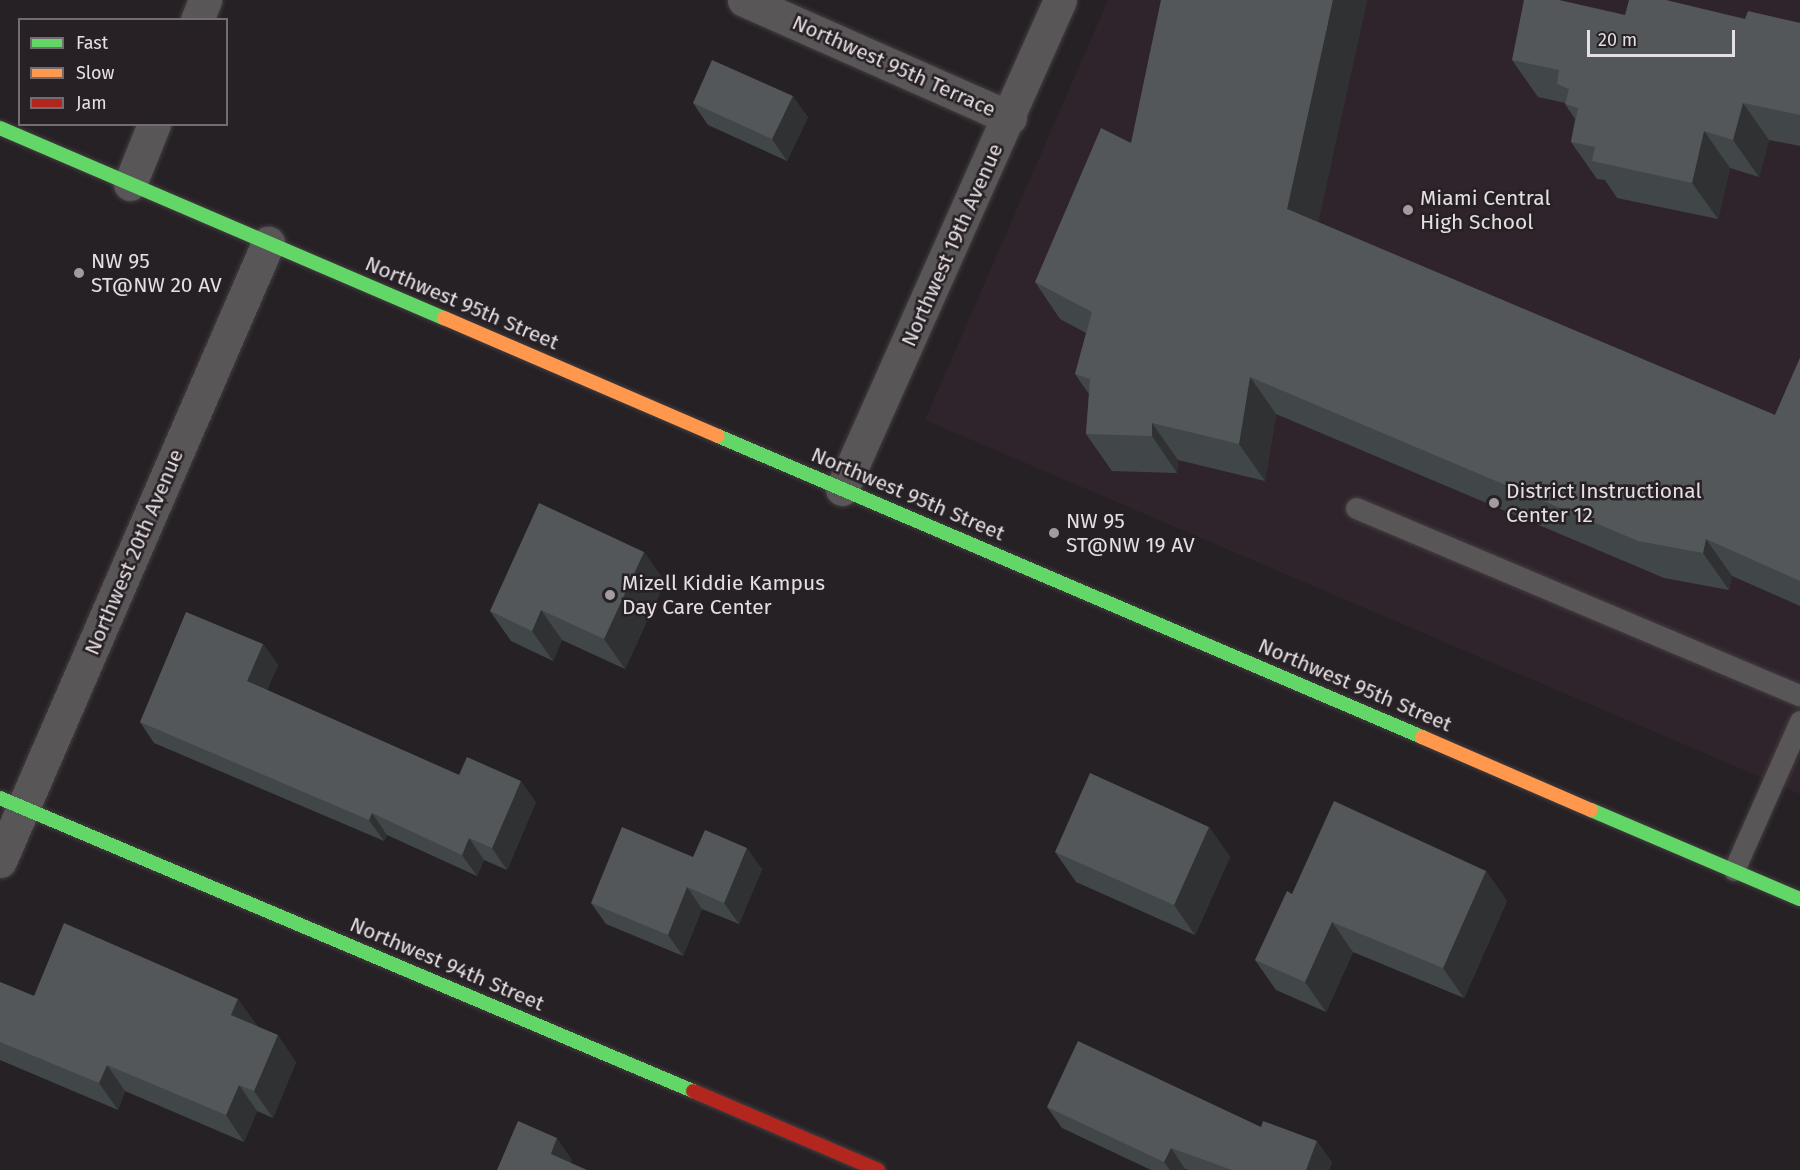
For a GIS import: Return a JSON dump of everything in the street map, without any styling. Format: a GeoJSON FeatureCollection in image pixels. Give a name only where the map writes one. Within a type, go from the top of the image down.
{"type":"FeatureCollection","features":[{"type":"Feature","properties":{"kind":"main road","name":"Northwest 95th Street"},"geometry":{"type":"LineString","coordinates":[[0,128],[1800,899]]}},
{"type":"Feature","properties":{"kind":"main road","name":"Northwest 94th Street"},"geometry":{"type":"LineString","coordinates":[[12,802],[878,1170]]}},
{"type":"Feature","properties":{"kind":"street"},"geometry":{"type":"LineString","coordinates":[[198,18],[205,0]]}},
{"type":"Feature","properties":{"kind":"street","name":"Northwest 95th Terrace"},"geometry":{"type":"LineString","coordinates":[[744,0],[1010,118]]}},
{"type":"Feature","properties":{"kind":"street","name":"Northwest 19th Avenue"},"geometry":{"type":"LineString","coordinates":[[842,489],[1010,118],[1060,0]]}},
{"type":"Feature","properties":{"kind":"street"},"geometry":{"type":"LineString","coordinates":[[130,184],[153,126]]}},
{"type":"Feature","properties":{"kind":"street","name":"Northwest 20th Avenue"},"geometry":{"type":"LineString","coordinates":[[0,861],[12,802],[268,243]]}},
{"type":"Feature","properties":{"kind":"lane"},"geometry":{"type":"LineString","coordinates":[[1356,508],[1800,696]]}},
{"type":"Feature","properties":{"kind":"lane"},"geometry":{"type":"LineString","coordinates":[[1734,870],[1800,722]]}},
{"type":"Feature","properties":{"kind":"shaded area","name":"Miami Central High School"},"geometry":{"type":"Polygon","coordinates":[[[1108,0],[1800,0],[1800,794],[925,420],[1108,0]]]}},
{"type":"Feature","properties":{"kind":"building"},"geometry":{"type":"Polygon","coordinates":[[[1161,0],[1333,0],[1287,209],[1775,415],[1800,358],[1800,581],[1706,539],[1703,553],[1638,541],[1250,377],[1239,444],[1152,423],[1152,436],[1086,434],[1090,379],[1075,374],[1092,312],[1035,282],[1101,128],[1131,143],[1161,0]]]}},
{"type":"Feature","properties":{"kind":"building"},"geometry":{"type":"Polygon","coordinates":[[[1524,0],[1559,0],[1625,15],[1629,0],[1666,0],[1745,19],[1748,11],[1800,23],[1800,115],[1743,103],[1733,140],[1704,131],[1692,183],[1592,161],[1595,147],[1571,142],[1578,108],[1565,104],[1569,89],[1557,84],[1559,70],[1512,60],[1524,0]]]}},
{"type":"Feature","properties":{"kind":"building"},"geometry":{"type":"Polygon","coordinates":[[[712,60],[793,96],[772,139],[693,103],[712,60]]]}},
{"type":"Feature","properties":{"kind":"building"},"geometry":{"type":"Polygon","coordinates":[[[539,503],[644,552],[604,639],[541,610],[532,631],[490,611],[539,503]]]}},
{"type":"Feature","properties":{"kind":"building"},"geometry":{"type":"Polygon","coordinates":[[[186,612],[263,644],[247,681],[459,775],[467,757],[521,781],[492,848],[469,838],[462,855],[372,813],[369,820],[140,722],[186,612]]]}},
{"type":"Feature","properties":{"kind":"building"},"geometry":{"type":"Polygon","coordinates":[[[1090,773],[1209,827],[1174,905],[1055,852],[1090,773]]]}},
{"type":"Feature","properties":{"kind":"building"},"geometry":{"type":"Polygon","coordinates":[[[1334,801],[1486,871],[1443,968],[1332,922],[1305,982],[1255,960],[1287,891],[1292,894],[1334,801]]]}},
{"type":"Feature","properties":{"kind":"building"},"geometry":{"type":"Polygon","coordinates":[[[622,827],[693,857],[705,830],[747,848],[724,903],[687,887],[668,935],[591,903],[622,827]]]}},
{"type":"Feature","properties":{"kind":"building"},"geometry":{"type":"Polygon","coordinates":[[[64,923],[238,999],[231,1015],[278,1035],[254,1091],[239,1085],[226,1115],[107,1065],[99,1083],[0,1042],[0,982],[34,996],[64,923]]]}},
{"type":"Feature","properties":{"kind":"building"},"geometry":{"type":"Polygon","coordinates":[[[1078,1041],[1261,1127],[1263,1121],[1317,1141],[1306,1170],[1232,1170],[1171,1148],[1164,1162],[1047,1107],[1078,1041]]]}},
{"type":"Feature","properties":{"kind":"building"},"geometry":{"type":"Polygon","coordinates":[[[518,1121],[557,1138],[551,1154],[587,1170],[497,1170],[518,1121]]]}},
{"type":"Feature","properties":{"kind":"traffic: fast"},"geometry":{"type":"LineString","coordinates":[[0,128],[444,318]]}},
{"type":"Feature","properties":{"kind":"traffic: fast"},"geometry":{"type":"LineString","coordinates":[[718,436],[1422,737]]}},
{"type":"Feature","properties":{"kind":"traffic: fast"},"geometry":{"type":"LineString","coordinates":[[0,798],[693,1091]]}},
{"type":"Feature","properties":{"kind":"traffic: fast"},"geometry":{"type":"LineString","coordinates":[[1591,810],[1800,899]]}},
{"type":"Feature","properties":{"kind":"traffic: slow"},"geometry":{"type":"LineString","coordinates":[[444,318],[718,436]]}},
{"type":"Feature","properties":{"kind":"traffic: slow"},"geometry":{"type":"LineString","coordinates":[[1422,737],[1591,810]]}},
{"type":"Feature","properties":{"kind":"traffic: jam"},"geometry":{"type":"LineString","coordinates":[[693,1091],[878,1170]]}},
{"type":"Feature","properties":{"kind":"place","name":"Miami Central High School"},"geometry":{"type":"Point","coordinates":[1408,210]}},
{"type":"Feature","properties":{"kind":"place","name":"NW 95 ST@NW 20 AV"},"geometry":{"type":"Point","coordinates":[79,273]}},
{"type":"Feature","properties":{"kind":"place","name":"District Instructional Center 12"},"geometry":{"type":"Point","coordinates":[1494,503]}},
{"type":"Feature","properties":{"kind":"place","name":"NW 95 ST@NW 19 AV"},"geometry":{"type":"Point","coordinates":[1054,533]}},
{"type":"Feature","properties":{"kind":"place","name":"Mizell Kiddie Kampus Day Care Center"},"geometry":{"type":"Point","coordinates":[610,595]}}]}
